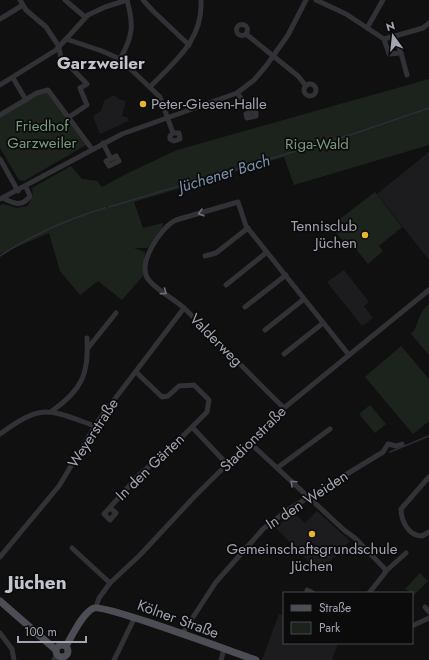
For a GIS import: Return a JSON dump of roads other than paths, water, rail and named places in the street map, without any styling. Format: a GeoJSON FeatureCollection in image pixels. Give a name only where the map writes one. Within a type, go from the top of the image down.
{"type":"FeatureCollection","features":[{"type":"Feature","properties":{"kind":"main road"},"geometry":{"type":"LineString","coordinates":[[0,601],[56,655],[62,657],[66,655],[68,650],[66,646],[76,629],[93,609]]}},
{"type":"Feature","properties":{"kind":"main road","name":"Kölner Straße"},"geometry":{"type":"LineString","coordinates":[[93,609],[104,608],[256,660]]}},
{"type":"Feature","properties":{"kind":"street"},"geometry":{"type":"LineString","coordinates":[[20,0],[23,6],[45,26],[59,48],[61,57],[87,84],[80,88],[87,105],[69,117]]}},
{"type":"Feature","properties":{"kind":"street"},"geometry":{"type":"LineString","coordinates":[[65,0],[85,17]]}},
{"type":"Feature","properties":{"kind":"street"},"geometry":{"type":"LineString","coordinates":[[0,85],[59,48],[85,17],[99,9],[127,0],[132,19],[131,34],[128,44],[120,59]]}},
{"type":"Feature","properties":{"kind":"street"},"geometry":{"type":"LineString","coordinates":[[143,0],[189,45]]}},
{"type":"Feature","properties":{"kind":"street"},"geometry":{"type":"LineString","coordinates":[[151,86],[189,45],[198,28],[201,17],[201,0]]}},
{"type":"Feature","properties":{"kind":"street"},"geometry":{"type":"LineString","coordinates":[[1,199],[26,187],[103,143],[130,130],[237,93],[254,80],[273,57],[292,27],[306,0]]}},
{"type":"Feature","properties":{"kind":"street"},"geometry":{"type":"LineString","coordinates":[[316,0],[346,14],[384,39],[389,54],[400,53]]}},
{"type":"Feature","properties":{"kind":"street"},"geometry":{"type":"LineString","coordinates":[[367,28],[383,0]]}},
{"type":"Feature","properties":{"kind":"street"},"geometry":{"type":"LineString","coordinates":[[0,19],[23,6]]}},
{"type":"Feature","properties":{"kind":"street"},"geometry":{"type":"LineString","coordinates":[[384,39],[423,28],[429,23]]}},
{"type":"Feature","properties":{"kind":"street"},"geometry":{"type":"LineString","coordinates":[[246,34],[298,76],[306,86]]}},
{"type":"Feature","properties":{"kind":"street"},"geometry":{"type":"LineString","coordinates":[[396,36],[407,75]]}},
{"type":"Feature","properties":{"kind":"street"},"geometry":{"type":"LineString","coordinates":[[66,39],[102,51],[120,59],[151,86],[161,99],[173,133]]}},
{"type":"Feature","properties":{"kind":"street"},"geometry":{"type":"LineString","coordinates":[[13,78],[26,100]]}},
{"type":"Feature","properties":{"kind":"street"},"geometry":{"type":"LineString","coordinates":[[0,115],[46,90],[52,92],[92,149]]}},
{"type":"Feature","properties":{"kind":"street"},"geometry":{"type":"LineString","coordinates":[[237,93],[252,111]]}},
{"type":"Feature","properties":{"kind":"street"},"geometry":{"type":"LineString","coordinates":[[103,143],[111,159]]}},
{"type":"Feature","properties":{"kind":"street"},"geometry":{"type":"LineString","coordinates":[[0,159],[18,190]]}},
{"type":"Feature","properties":{"kind":"street"},"geometry":{"type":"LineString","coordinates":[[1,199],[16,204],[22,203],[30,196],[26,187]]}},
{"type":"Feature","properties":{"kind":"street","name":"Valderweg"},"geometry":{"type":"LineString","coordinates":[[248,228],[238,202],[170,223],[149,252],[146,275],[149,281],[184,308],[284,408]]}},
{"type":"Feature","properties":{"kind":"street"},"geometry":{"type":"LineString","coordinates":[[206,256],[216,253],[248,228],[349,355]]}},
{"type":"Feature","properties":{"kind":"street"},"geometry":{"type":"LineString","coordinates":[[226,285],[267,252]]}},
{"type":"Feature","properties":{"kind":"street"},"geometry":{"type":"LineString","coordinates":[[245,307],[286,275]]}},
{"type":"Feature","properties":{"kind":"street","name":"Stadionstraße"},"geometry":{"type":"LineString","coordinates":[[93,609],[110,583],[140,555],[227,464],[284,408],[429,290]]}},
{"type":"Feature","properties":{"kind":"street"},"geometry":{"type":"LineString","coordinates":[[265,330],[304,299]]}},
{"type":"Feature","properties":{"kind":"street","name":"Weyerstraße"},"geometry":{"type":"LineString","coordinates":[[0,557],[62,482],[95,426],[184,308]]}},
{"type":"Feature","properties":{"kind":"street"},"geometry":{"type":"LineString","coordinates":[[88,349],[116,313]]}},
{"type":"Feature","properties":{"kind":"street"},"geometry":{"type":"LineString","coordinates":[[284,354],[323,323]]}},
{"type":"Feature","properties":{"kind":"street"},"geometry":{"type":"LineString","coordinates":[[52,411],[68,399],[78,388],[84,372],[88,349],[87,338]]}},
{"type":"Feature","properties":{"kind":"street","name":"In den Gärten"},"geometry":{"type":"LineString","coordinates":[[110,508],[140,474],[168,451],[207,412],[209,400],[194,385],[179,386],[168,396],[162,397],[136,372]]}},
{"type":"Feature","properties":{"kind":"street"},"geometry":{"type":"LineString","coordinates":[[0,434],[34,413],[44,410],[52,411],[95,426]]}},
{"type":"Feature","properties":{"kind":"street"},"geometry":{"type":"LineString","coordinates":[[192,427],[227,464]]}},
{"type":"Feature","properties":{"kind":"street"},"geometry":{"type":"LineString","coordinates":[[277,468],[330,429]]}},
{"type":"Feature","properties":{"kind":"street"},"geometry":{"type":"LineString","coordinates":[[249,442],[308,498],[359,542],[386,571]]}},
{"type":"Feature","properties":{"kind":"street","name":"In den Weiden"},"geometry":{"type":"LineString","coordinates":[[182,634],[212,587],[239,554],[272,521],[382,452],[388,444],[396,446],[402,444]]}},
{"type":"Feature","properties":{"kind":"street"},"geometry":{"type":"LineString","coordinates":[[429,477],[401,509],[403,522],[414,534],[422,536],[429,532]]}},
{"type":"Feature","properties":{"kind":"street"},"geometry":{"type":"LineString","coordinates":[[72,548],[110,583]]}},
{"type":"Feature","properties":{"kind":"street"},"geometry":{"type":"LineString","coordinates":[[370,592],[386,571],[406,553]]}},
{"type":"Feature","properties":{"kind":"street"},"geometry":{"type":"LineString","coordinates":[[307,590],[311,592]]}},
{"type":"Feature","properties":{"kind":"street"},"geometry":{"type":"LineString","coordinates":[[425,607],[429,612]]}},
{"type":"Feature","properties":{"kind":"street"},"geometry":{"type":"LineString","coordinates":[[114,660],[135,618]]}},
{"type":"Feature","properties":{"kind":"street"},"geometry":{"type":"LineString","coordinates":[[413,626],[429,618]]}},
{"type":"Feature","properties":{"kind":"street"},"geometry":{"type":"LineString","coordinates":[[0,633],[12,649],[14,660]]}},
{"type":"Feature","properties":{"kind":"street"},"geometry":{"type":"LineString","coordinates":[[221,660],[224,649]]}},
{"type":"Feature","properties":{"kind":"waterway","name":"Jüchener Bach"},"geometry":{"type":"LineString","coordinates":[[109,207],[353,134],[429,108]]}},
{"type":"Feature","properties":{"kind":"waterway","name":"Jüchener Bach"},"geometry":{"type":"LineString","coordinates":[[0,256],[51,228],[77,217],[105,208]]}},
{"type":"Feature","properties":{"kind":"waterway","name":"Jüchener Bach"},"geometry":{"type":"LineString","coordinates":[[390,452],[429,436]]}},
{"type":"Feature","properties":{"kind":"place","name":"Peter-Giesen-Halle"},"geometry":{"type":"Point","coordinates":[143,104]}},
{"type":"Feature","properties":{"kind":"place","name":"Tennisclub Jüchen"},"geometry":{"type":"Point","coordinates":[365,235]}},
{"type":"Feature","properties":{"kind":"place","name":"Gemeinschaftsgrundschule Jüchen"},"geometry":{"type":"Point","coordinates":[312,534]}},
{"type":"Feature","properties":{"kind":"district","name":"Garzweiler"},"geometry":{"type":"Point","coordinates":[101,63]}},
{"type":"Feature","properties":{"kind":"district","name":"Jüchen"},"geometry":{"type":"Point","coordinates":[37,582]}},
{"type":"Feature","properties":{"kind":"park label","name":"Friedhof Garzweiler"},"geometry":{"type":"Point","coordinates":[42,134]}},
{"type":"Feature","properties":{"kind":"park label","name":"Riga-Wald"},"geometry":{"type":"Point","coordinates":[317,144]}}]}
